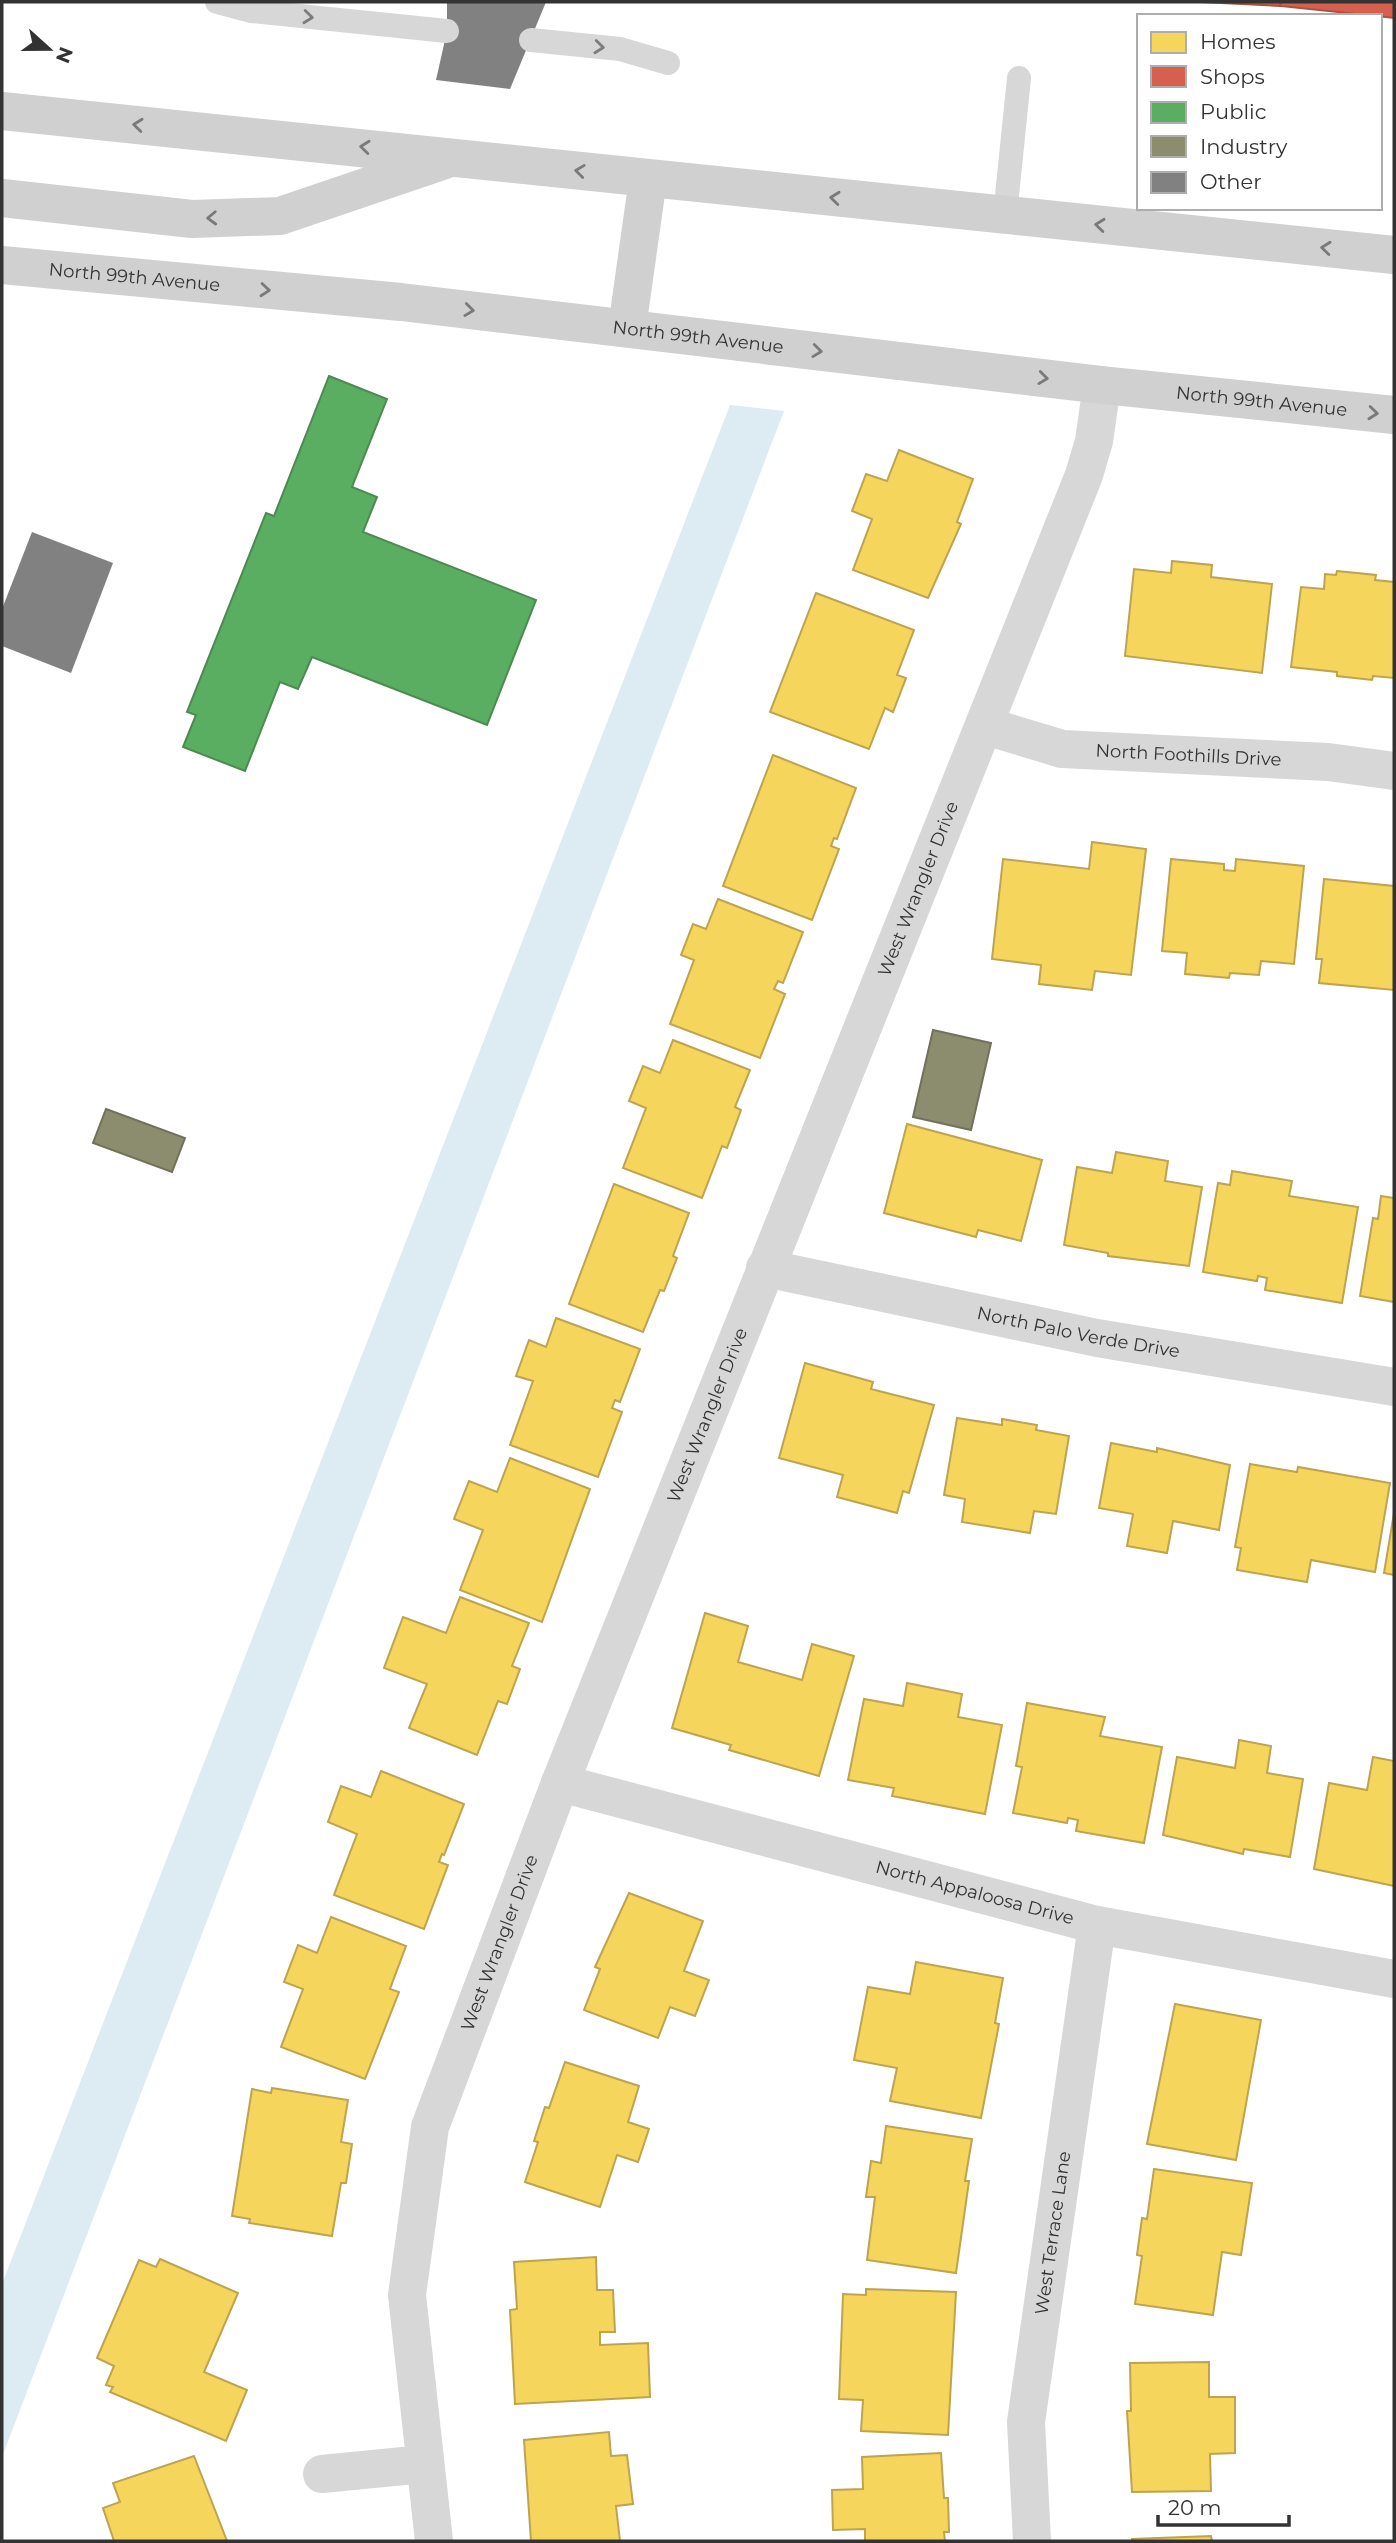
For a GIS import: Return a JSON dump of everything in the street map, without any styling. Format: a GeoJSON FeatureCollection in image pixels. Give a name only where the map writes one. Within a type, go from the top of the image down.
{"type":"FeatureCollection","features":[{"type":"Feature","properties":{"kind":"main road"},"geometry":{"type":"LineString","coordinates":[[2,111],[457,156],[648,179],[1394,256]]}},
{"type":"Feature","properties":{"kind":"main road"},"geometry":{"type":"LineString","coordinates":[[2,198],[191,219],[280,216],[457,156]]}},
{"type":"Feature","properties":{"kind":"main road"},"geometry":{"type":"LineString","coordinates":[[627,328],[648,179]]}},
{"type":"Feature","properties":{"kind":"main road","name":"North 99th Avenue"},"geometry":{"type":"LineString","coordinates":[[2,265],[401,302],[1102,385],[1394,415]]}},
{"type":"Feature","properties":{"kind":"street","name":"West Wrangler Drive"},"geometry":{"type":"LineString","coordinates":[[434,2541],[407,2295],[430,2127],[560,1783],[765,1268],[986,726],[1015,642],[1084,474],[1094,440],[1102,385]]}},
{"type":"Feature","properties":{"kind":"street","name":"North Foothills Drive"},"geometry":{"type":"LineString","coordinates":[[986,726],[1062,748],[1328,762],[1394,771]]}},
{"type":"Feature","properties":{"kind":"street","name":"North Palo Verde Drive"},"geometry":{"type":"LineString","coordinates":[[765,1268],[1097,1338],[1394,1387]]}},
{"type":"Feature","properties":{"kind":"street","name":"North Appaloosa Drive"},"geometry":{"type":"LineString","coordinates":[[560,1783],[1097,1925],[1394,1979]]}},
{"type":"Feature","properties":{"kind":"street","name":"West Terrace Lane"},"geometry":{"type":"LineString","coordinates":[[1032,2541],[1026,2422],[1097,1925]]}},
{"type":"Feature","properties":{"kind":"street"},"geometry":{"type":"LineString","coordinates":[[322,2474],[424,2465]]}},
{"type":"Feature","properties":{"kind":"lane"},"geometry":{"type":"LineString","coordinates":[[216,2],[251,11],[447,31]]}},
{"type":"Feature","properties":{"kind":"lane"},"geometry":{"type":"LineString","coordinates":[[531,40],[620,49],[668,63]]}},
{"type":"Feature","properties":{"kind":"lane"},"geometry":{"type":"LineString","coordinates":[[1005,215],[1019,78]]}},
{"type":"Feature","properties":{"kind":"shaded area"},"geometry":{"type":"Polygon","coordinates":[[[730,405],[784,411],[2,2457],[2,2284],[730,405]]]}},
{"type":"Feature","properties":{"kind":"building: Homes"},"geometry":{"type":"Polygon","coordinates":[[[899,450],[973,479],[957,522],[961,524],[928,598],[853,570],[872,519],[852,511],[866,474],[887,481],[899,450]]]}},
{"type":"Feature","properties":{"kind":"building: Homes"},"geometry":{"type":"Polygon","coordinates":[[[1172,561],[1212,565],[1211,577],[1272,584],[1262,673],[1125,656],[1134,569],[1171,573],[1172,561]]]}},
{"type":"Feature","properties":{"kind":"building: Homes"},"geometry":{"type":"Polygon","coordinates":[[[1337,571],[1376,575],[1375,580],[1394,582],[1394,678],[1373,676],[1372,680],[1337,676],[1337,672],[1291,667],[1301,587],[1324,589],[1325,574],[1336,575],[1337,571]]]}},
{"type":"Feature","properties":{"kind":"building: Homes"},"geometry":{"type":"Polygon","coordinates":[[[816,593],[914,630],[897,675],[906,678],[893,712],[885,708],[869,749],[770,712],[816,593]]]}},
{"type":"Feature","properties":{"kind":"building: Homes"},"geometry":{"type":"Polygon","coordinates":[[[773,755],[856,788],[837,839],[834,838],[831,846],[839,849],[812,920],[723,886],[773,755]]]}},
{"type":"Feature","properties":{"kind":"building: Homes"},"geometry":{"type":"Polygon","coordinates":[[[1092,842],[1146,849],[1131,975],[1095,971],[1092,990],[1039,984],[1041,965],[992,959],[1003,859],[1089,869],[1092,842]]]}},
{"type":"Feature","properties":{"kind":"building: Homes"},"geometry":{"type":"Polygon","coordinates":[[[1171,859],[1224,864],[1224,870],[1235,871],[1236,859],[1304,866],[1294,964],[1261,961],[1259,975],[1230,973],[1229,978],[1185,974],[1187,953],[1162,951],[1171,859]]]}},
{"type":"Feature","properties":{"kind":"building: Homes"},"geometry":{"type":"Polygon","coordinates":[[[1324,879],[1394,886],[1394,990],[1319,983],[1322,959],[1316,959],[1324,879]]]}},
{"type":"Feature","properties":{"kind":"building: Homes"},"geometry":{"type":"Polygon","coordinates":[[[718,899],[803,932],[783,983],[778,981],[774,989],[785,994],[760,1058],[670,1024],[694,960],[681,955],[693,924],[706,929],[718,899]]]}},
{"type":"Feature","properties":{"kind":"building: Homes"},"geometry":{"type":"Polygon","coordinates":[[[673,1040],[750,1070],[735,1107],[741,1110],[727,1148],[722,1146],[702,1198],[623,1168],[646,1108],[629,1101],[643,1066],[660,1073],[673,1040]]]}},
{"type":"Feature","properties":{"kind":"building: Homes"},"geometry":{"type":"Polygon","coordinates":[[[907,1124],[1042,1160],[1021,1241],[978,1230],[976,1237],[884,1213],[907,1124]]]}},
{"type":"Feature","properties":{"kind":"building: Homes"},"geometry":{"type":"Polygon","coordinates":[[[1116,1152],[1168,1161],[1165,1181],[1202,1187],[1189,1266],[1108,1256],[1108,1253],[1064,1245],[1077,1167],[1112,1173],[1116,1152]]]}},
{"type":"Feature","properties":{"kind":"building: Homes"},"geometry":{"type":"Polygon","coordinates":[[[1232,1171],[1292,1181],[1289,1196],[1358,1207],[1342,1303],[1265,1290],[1267,1278],[1258,1276],[1257,1281],[1203,1272],[1218,1183],[1230,1185],[1232,1171]]]}},
{"type":"Feature","properties":{"kind":"building: Homes"},"geometry":{"type":"Polygon","coordinates":[[[614,1184],[689,1213],[673,1256],[677,1258],[643,1332],[569,1304],[614,1184]]]}},
{"type":"Feature","properties":{"kind":"building: Homes"},"geometry":{"type":"Polygon","coordinates":[[[1381,1196],[1394,1198],[1394,1302],[1360,1296],[1373,1218],[1378,1219],[1381,1196]]]}},
{"type":"Feature","properties":{"kind":"building: Homes"},"geometry":{"type":"Polygon","coordinates":[[[556,1318],[640,1349],[620,1402],[615,1400],[612,1408],[622,1412],[598,1477],[510,1445],[533,1381],[516,1376],[529,1340],[546,1347],[556,1318]]]}},
{"type":"Feature","properties":{"kind":"building: Homes"},"geometry":{"type":"Polygon","coordinates":[[[805,1363],[873,1382],[871,1389],[934,1405],[909,1493],[903,1491],[897,1513],[837,1497],[843,1475],[779,1458],[805,1363]]]}},
{"type":"Feature","properties":{"kind":"building: Homes"},"geometry":{"type":"Polygon","coordinates":[[[957,1418],[1002,1425],[1002,1419],[1037,1425],[1036,1430],[1069,1436],[1056,1514],[1034,1511],[1030,1533],[962,1522],[965,1499],[944,1495],[957,1418]]]}},
{"type":"Feature","properties":{"kind":"building: Homes"},"geometry":{"type":"Polygon","coordinates":[[[1111,1443],[1157,1452],[1157,1448],[1230,1465],[1219,1530],[1173,1521],[1167,1553],[1127,1546],[1133,1514],[1099,1508],[1111,1443]]]}},
{"type":"Feature","properties":{"kind":"building: Homes"},"geometry":{"type":"Polygon","coordinates":[[[510,1458],[590,1489],[542,1622],[460,1590],[483,1530],[454,1519],[469,1481],[497,1492],[510,1458]]]}},
{"type":"Feature","properties":{"kind":"building: Homes"},"geometry":{"type":"Polygon","coordinates":[[[1250,1464],[1297,1472],[1298,1467],[1390,1483],[1375,1572],[1311,1560],[1307,1582],[1237,1570],[1241,1548],[1235,1547],[1250,1464]]]}},
{"type":"Feature","properties":{"kind":"building: Homes"},"geometry":{"type":"Polygon","coordinates":[[[1394,1513],[1394,1575],[1384,1573],[1394,1513]]]}},
{"type":"Feature","properties":{"kind":"building: Homes"},"geometry":{"type":"Polygon","coordinates":[[[460,1597],[529,1623],[512,1666],[520,1669],[507,1704],[498,1701],[477,1755],[409,1728],[427,1684],[384,1668],[403,1617],[446,1633],[460,1597]]]}},
{"type":"Feature","properties":{"kind":"building: Homes"},"geometry":{"type":"Polygon","coordinates":[[[705,1613],[748,1626],[738,1662],[802,1680],[812,1644],[854,1656],[819,1776],[729,1750],[731,1745],[672,1728],[705,1613]]]}},
{"type":"Feature","properties":{"kind":"building: Homes"},"geometry":{"type":"Polygon","coordinates":[[[907,1683],[962,1694],[958,1717],[1002,1725],[985,1814],[892,1796],[894,1788],[848,1780],[864,1699],[903,1706],[907,1683]]]}},
{"type":"Feature","properties":{"kind":"building: Homes"},"geometry":{"type":"Polygon","coordinates":[[[1027,1703],[1105,1717],[1100,1736],[1162,1747],[1144,1843],[1076,1831],[1078,1820],[1068,1818],[1067,1823],[1013,1813],[1022,1767],[1016,1766],[1027,1703]]]}},
{"type":"Feature","properties":{"kind":"building: Homes"},"geometry":{"type":"Polygon","coordinates":[[[1239,1740],[1271,1746],[1267,1773],[1303,1779],[1290,1857],[1244,1849],[1243,1854],[1163,1835],[1177,1757],[1235,1768],[1239,1740]]]}},
{"type":"Feature","properties":{"kind":"building: Homes"},"geometry":{"type":"Polygon","coordinates":[[[1373,1757],[1394,1761],[1394,1886],[1314,1869],[1329,1783],[1367,1790],[1373,1757]]]}},
{"type":"Feature","properties":{"kind":"building: Homes"},"geometry":{"type":"Polygon","coordinates":[[[381,1771],[464,1804],[439,1862],[448,1865],[424,1929],[334,1895],[357,1834],[328,1822],[341,1786],[371,1797],[381,1771]]]}},
{"type":"Feature","properties":{"kind":"building: Homes"},"geometry":{"type":"Polygon","coordinates":[[[629,1893],[703,1921],[684,1971],[709,1980],[695,2016],[670,2007],[658,2038],[584,2010],[600,1969],[595,1967],[629,1893]]]}},
{"type":"Feature","properties":{"kind":"building: Homes"},"geometry":{"type":"Polygon","coordinates":[[[331,1917],[406,1946],[390,1989],[399,1992],[365,2079],[281,2047],[303,1989],[284,1982],[298,1945],[317,1953],[331,1917]]]}},
{"type":"Feature","properties":{"kind":"building: Homes"},"geometry":{"type":"Polygon","coordinates":[[[916,1962],[1003,1978],[995,2023],[999,2024],[981,2118],[890,2101],[897,2068],[854,2060],[868,1987],[910,1994],[916,1962]]]}},
{"type":"Feature","properties":{"kind":"building: Homes"},"geometry":{"type":"Polygon","coordinates":[[[1175,2004],[1261,2020],[1236,2160],[1147,2144],[1175,2004]]]}},
{"type":"Feature","properties":{"kind":"building: Homes"},"geometry":{"type":"Polygon","coordinates":[[[565,2062],[639,2086],[628,2122],[649,2129],[638,2162],[617,2155],[600,2207],[525,2182],[538,2142],[534,2141],[545,2107],[549,2108],[565,2062]]]}},
{"type":"Feature","properties":{"kind":"building: Homes"},"geometry":{"type":"Polygon","coordinates":[[[272,2088],[348,2100],[341,2142],[352,2144],[346,2183],[341,2183],[332,2236],[249,2223],[250,2219],[232,2216],[252,2089],[271,2093],[272,2088]]]}},
{"type":"Feature","properties":{"kind":"building: Homes"},"geometry":{"type":"Polygon","coordinates":[[[886,2126],[972,2139],[956,2273],[867,2260],[875,2197],[866,2197],[871,2161],[881,2163],[886,2126]]]}},
{"type":"Feature","properties":{"kind":"building: Homes"},"geometry":{"type":"Polygon","coordinates":[[[1154,2169],[1252,2183],[1241,2255],[1222,2252],[1213,2315],[1135,2304],[1142,2256],[1137,2255],[1142,2218],[1147,2219],[1154,2169]]]}},
{"type":"Feature","properties":{"kind":"building: Homes"},"geometry":{"type":"Polygon","coordinates":[[[596,2257],[597,2290],[613,2290],[615,2332],[600,2332],[600,2345],[648,2343],[650,2397],[515,2404],[510,2310],[517,2309],[514,2262],[596,2257]]]}},
{"type":"Feature","properties":{"kind":"building: Homes"},"geometry":{"type":"Polygon","coordinates":[[[160,2259],[238,2293],[204,2372],[247,2390],[226,2441],[110,2392],[113,2387],[106,2385],[114,2366],[97,2358],[139,2260],[156,2267],[160,2259]]]}},
{"type":"Feature","properties":{"kind":"building: Homes"},"geometry":{"type":"Polygon","coordinates":[[[866,2289],[956,2292],[948,2435],[861,2431],[863,2400],[839,2399],[843,2294],[866,2295],[866,2289]]]}},
{"type":"Feature","properties":{"kind":"building: Homes"},"geometry":{"type":"Polygon","coordinates":[[[1209,2362],[1209,2397],[1235,2397],[1235,2453],[1210,2454],[1211,2491],[1132,2492],[1127,2411],[1131,2411],[1130,2363],[1209,2362]]]}},
{"type":"Feature","properties":{"kind":"building: Homes"},"geometry":{"type":"Polygon","coordinates":[[[609,2432],[611,2456],[627,2455],[633,2504],[616,2506],[620,2541],[531,2541],[524,2440],[609,2432]]]}},
{"type":"Feature","properties":{"kind":"building: Homes"},"geometry":{"type":"Polygon","coordinates":[[[941,2453],[944,2498],[948,2498],[949,2532],[944,2532],[945,2541],[865,2541],[865,2529],[833,2530],[832,2490],[863,2489],[862,2457],[941,2453]]]}},
{"type":"Feature","properties":{"kind":"building: Homes"},"geometry":{"type":"Polygon","coordinates":[[[194,2456],[227,2541],[114,2541],[103,2508],[120,2502],[113,2483],[194,2456]]]}},
{"type":"Feature","properties":{"kind":"building: Homes"},"geometry":{"type":"Polygon","coordinates":[[[1211,2536],[1212,2541],[1132,2541],[1132,2539],[1211,2536]]]}},
{"type":"Feature","properties":{"kind":"building: Shops"},"geometry":{"type":"Polygon","coordinates":[[[1201,2],[1281,2],[1280,6],[1201,2]]]}},
{"type":"Feature","properties":{"kind":"building: Shops"},"geometry":{"type":"Polygon","coordinates":[[[1281,2],[1394,2],[1394,18],[1382,17],[1382,14],[1280,6],[1281,2]]]}},
{"type":"Feature","properties":{"kind":"building: Public"},"geometry":{"type":"Polygon","coordinates":[[[329,376],[387,399],[352,487],[377,497],[363,532],[536,600],[487,725],[312,657],[298,689],[280,682],[245,771],[183,747],[196,715],[187,712],[266,513],[274,516],[329,376]]]}},
{"type":"Feature","properties":{"kind":"building: Industry"},"geometry":{"type":"Polygon","coordinates":[[[933,1030],[991,1043],[971,1130],[913,1117],[933,1030]]]}},
{"type":"Feature","properties":{"kind":"building: Industry"},"geometry":{"type":"Polygon","coordinates":[[[106,1109],[185,1138],[172,1172],[93,1143],[106,1109]]]}},
{"type":"Feature","properties":{"kind":"building: Other"},"geometry":{"type":"Polygon","coordinates":[[[447,2],[546,2],[510,89],[436,80],[447,31],[447,2]]]}},
{"type":"Feature","properties":{"kind":"building: Other"},"geometry":{"type":"Polygon","coordinates":[[[32,532],[113,563],[71,673],[2,646],[2,609],[32,532]]]}}]}
